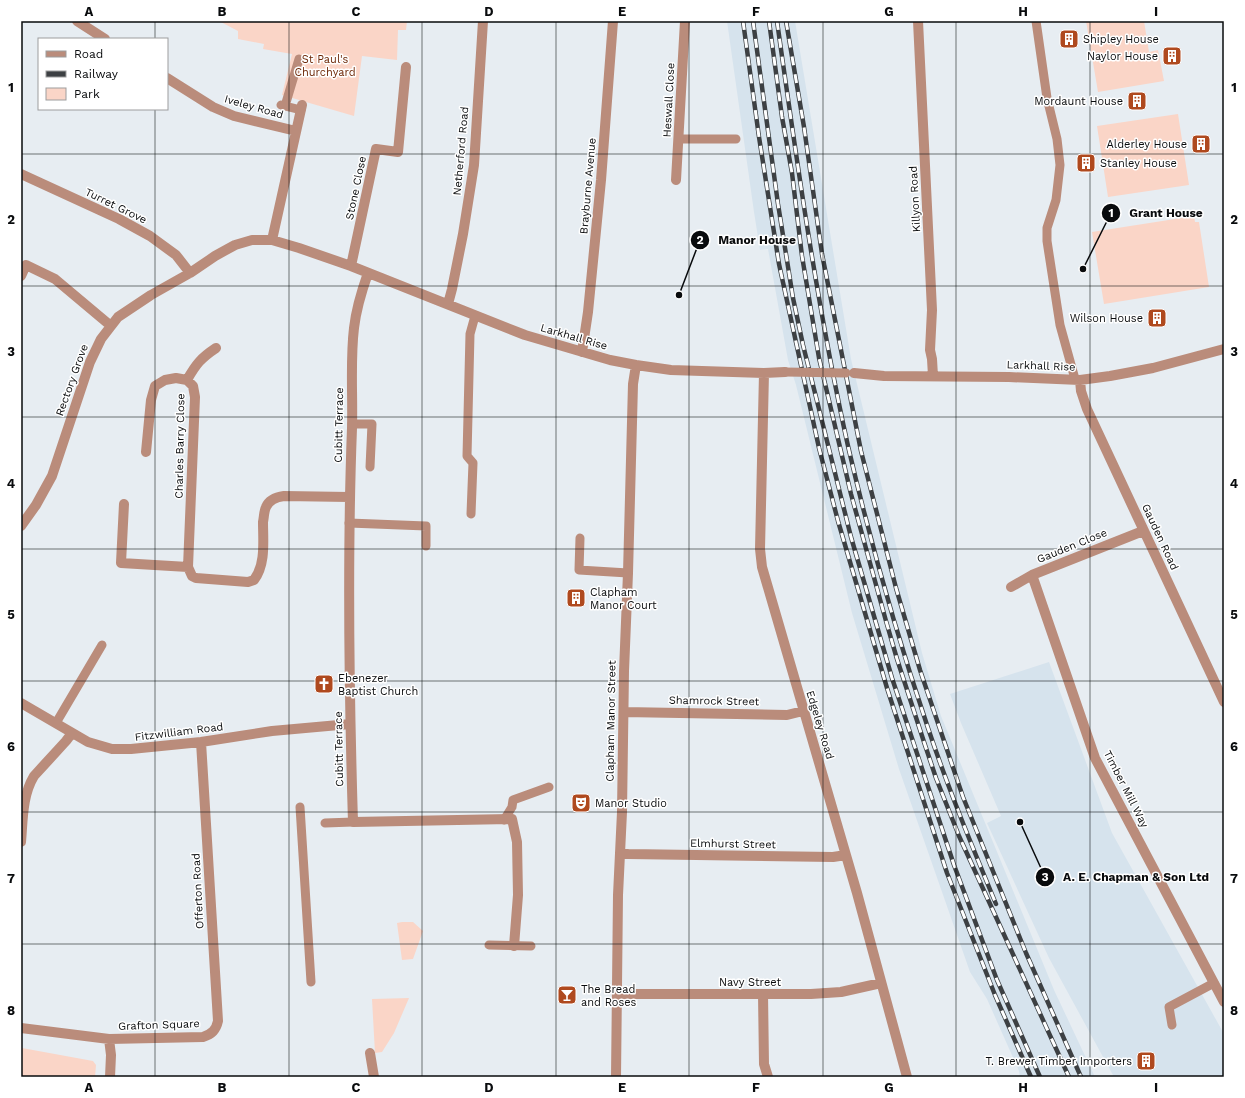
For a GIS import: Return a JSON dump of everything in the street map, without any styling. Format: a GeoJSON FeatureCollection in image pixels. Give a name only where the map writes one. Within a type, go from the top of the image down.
{"type":"FeatureCollection","features":[{"type":"Feature","properties":{"kind":"street"},"geometry":{"type":"LineString","coordinates":[[77,21],[103,38]]}},
{"type":"Feature","properties":{"kind":"street","name":"Netherford Road"},"geometry":{"type":"LineString","coordinates":[[448,304],[463,234],[474,165],[483,21]]}},
{"type":"Feature","properties":{"kind":"street","name":"Brayburne Avenue"},"geometry":{"type":"LineString","coordinates":[[582,352],[588,312],[600,188],[613,21]]}},
{"type":"Feature","properties":{"kind":"street","name":"Heswall Close"},"geometry":{"type":"LineString","coordinates":[[676,180],[685,21]]}},
{"type":"Feature","properties":{"kind":"street","name":"Killyon Road"},"geometry":{"type":"LineString","coordinates":[[918,21],[932,310],[930,350],[932,359],[932,376]]}},
{"type":"Feature","properties":{"kind":"street","name":"Stone Close"},"geometry":{"type":"LineString","coordinates":[[351,266],[376,149],[398,152],[406,67]]}},
{"type":"Feature","properties":{"kind":"street","name":"Iveley Road"},"geometry":{"type":"LineString","coordinates":[[168,79],[213,108],[234,116],[296,131]]}},
{"type":"Feature","properties":{"kind":"street"},"geometry":{"type":"LineString","coordinates":[[272,240],[301,108]]}},
{"type":"Feature","properties":{"kind":"street","name":"Turret Grove"},"geometry":{"type":"LineString","coordinates":[[21,174],[119,219],[150,236],[173,252],[190,273]]}},
{"type":"Feature","properties":{"kind":"street","name":"Rectory Grove"},"geometry":{"type":"LineString","coordinates":[[22,524],[42,496],[52,476],[90,362],[101,339],[118,317],[130,308],[190,273],[215,256],[235,245],[252,240],[272,240],[299,248],[368,273]]}},
{"type":"Feature","properties":{"kind":"street"},"geometry":{"type":"LineString","coordinates":[[21,276],[26,265],[55,279],[110,326]]}},
{"type":"Feature","properties":{"kind":"street","name":"Larkhall Rise"},"geometry":{"type":"LineString","coordinates":[[368,273],[525,336],[610,360],[671,370],[764,373],[785,372]]}},
{"type":"Feature","properties":{"kind":"street","name":"Cubitt Terrace"},"geometry":{"type":"LineString","coordinates":[[353,822],[350,724],[349,498],[354,328],[368,273]]}},
{"type":"Feature","properties":{"kind":"street"},"geometry":{"type":"LineString","coordinates":[[187,380],[202,358],[216,348]]}},
{"type":"Feature","properties":{"kind":"street","name":"Larkhall Rise"},"geometry":{"type":"LineString","coordinates":[[850,373],[880,376],[1077,379],[1110,376],[1153,368],[1224,349]]}},
{"type":"Feature","properties":{"kind":"street","name":"Clapham Manor Street"},"geometry":{"type":"LineString","coordinates":[[616,1077],[618,895],[624,670],[633,384],[636,365]]}},
{"type":"Feature","properties":{"kind":"street","name":"Edgeley Road"},"geometry":{"type":"LineString","coordinates":[[764,373],[760,559],[763,575],[846,855],[907,1077]]}},
{"type":"Feature","properties":{"kind":"street","name":"Charles Barry Close"},"geometry":{"type":"LineString","coordinates":[[146,452],[151,400],[155,386],[165,380],[176,378],[187,380],[193,386],[194,397],[188,567]]}},
{"type":"Feature","properties":{"kind":"street","name":"Gauden Road"},"geometry":{"type":"LineString","coordinates":[[1077,379],[1087,409],[1224,702]]}},
{"type":"Feature","properties":{"kind":"street"},"geometry":{"type":"LineString","coordinates":[[124,504],[121,562],[188,567],[192,576],[196,578],[248,582],[254,580],[260,569],[264,515],[266,507],[272,500],[279,496],[349,498]]}},
{"type":"Feature","properties":{"kind":"street","name":"Gauden Close"},"geometry":{"type":"LineString","coordinates":[[1011,586],[1032,575],[1143,531]]}},
{"type":"Feature","properties":{"kind":"street","name":"Timber Mill Way"},"geometry":{"type":"LineString","coordinates":[[1032,575],[1095,758],[1224,1002]]}},
{"type":"Feature","properties":{"kind":"street","name":"Fitzwilliam Road"},"geometry":{"type":"LineString","coordinates":[[21,703],[72,733],[96,745],[112,749],[131,749],[202,742],[272,731],[350,724]]}},
{"type":"Feature","properties":{"kind":"street","name":"Shamrock Street"},"geometry":{"type":"LineString","coordinates":[[624,712],[787,715],[803,711]]}},
{"type":"Feature","properties":{"kind":"street"},"geometry":{"type":"LineString","coordinates":[[21,842],[26,797],[30,782],[72,733]]}},
{"type":"Feature","properties":{"kind":"street","name":"Offerton Road"},"geometry":{"type":"LineString","coordinates":[[202,742],[218,1021],[209,1035]]}},
{"type":"Feature","properties":{"kind":"street"},"geometry":{"type":"LineString","coordinates":[[353,822],[512,819],[517,842],[518,895],[514,946]]}},
{"type":"Feature","properties":{"kind":"street","name":"Elmhurst Street"},"geometry":{"type":"LineString","coordinates":[[620,853],[833,857],[846,855]]}},
{"type":"Feature","properties":{"kind":"street","name":"Navy Street"},"geometry":{"type":"LineString","coordinates":[[617,994],[811,994],[841,992],[881,983]]}},
{"type":"Feature","properties":{"kind":"street"},"geometry":{"type":"LineString","coordinates":[[763,994],[764,1064],[768,1077]]}},
{"type":"Feature","properties":{"kind":"street","name":"Grafton Square"},"geometry":{"type":"LineString","coordinates":[[21,1028],[109,1039],[203,1037],[209,1035]]}},
{"type":"Feature","properties":{"kind":"street","name":"Grafton Square"},"geometry":{"type":"LineString","coordinates":[[109,1039],[111,1055],[110,1077]]}},
{"type":"Feature","properties":{"kind":"street"},"geometry":{"type":"LineString","coordinates":[[370,1053],[374,1077]]}},
{"type":"Feature","properties":{"kind":"lane"},"geometry":{"type":"LineString","coordinates":[[1036,21],[1048,98],[1057,139],[1060,165],[1056,200],[1047,228],[1047,240],[1060,325],[1077,379]]}},
{"type":"Feature","properties":{"kind":"lane"},"geometry":{"type":"LineString","coordinates":[[299,59],[283,106],[301,108]]}},
{"type":"Feature","properties":{"kind":"lane"},"geometry":{"type":"LineString","coordinates":[[679,139],[736,139]]}},
{"type":"Feature","properties":{"kind":"lane"},"geometry":{"type":"LineString","coordinates":[[471,514],[473,463],[467,456],[468,401],[470,334],[475,316]]}},
{"type":"Feature","properties":{"kind":"lane"},"geometry":{"type":"LineString","coordinates":[[785,372],[850,373]]}},
{"type":"Feature","properties":{"kind":"lane"},"geometry":{"type":"LineString","coordinates":[[352,424],[372,424],[370,467]]}},
{"type":"Feature","properties":{"kind":"lane"},"geometry":{"type":"LineString","coordinates":[[349,523],[426,526],[426,546]]}},
{"type":"Feature","properties":{"kind":"lane"},"geometry":{"type":"LineString","coordinates":[[580,538],[579,570],[628,573]]}},
{"type":"Feature","properties":{"kind":"lane"},"geometry":{"type":"LineString","coordinates":[[56,724],[102,645]]}},
{"type":"Feature","properties":{"kind":"lane"},"geometry":{"type":"LineString","coordinates":[[504,820],[512,807],[513,800],[549,787]]}},
{"type":"Feature","properties":{"kind":"lane"},"geometry":{"type":"LineString","coordinates":[[300,807],[305,824],[311,982]]}},
{"type":"Feature","properties":{"kind":"lane"},"geometry":{"type":"LineString","coordinates":[[325,823],[353,822]]}},
{"type":"Feature","properties":{"kind":"lane"},"geometry":{"type":"LineString","coordinates":[[489,945],[531,946]]}},
{"type":"Feature","properties":{"kind":"lane"},"geometry":{"type":"LineString","coordinates":[[1172,1025],[1169,1007],[1214,983]]}},
{"type":"Feature","properties":{"kind":"shaded area"},"geometry":{"type":"Polygon","coordinates":[[[727,21],[795,21],[851,359],[922,653],[941,716],[1054,990],[1095,1077],[1020,1077],[1019,1071],[987,999],[970,972],[899,769],[852,613],[796,385],[788,360],[768,249],[760,250],[727,21]]]}},
{"type":"Feature","properties":{"kind":"shaded area"},"geometry":{"type":"Polygon","coordinates":[[[1049,662],[1112,833],[1224,1034],[1224,1077],[1114,1077],[1049,958],[987,823],[1001,816],[950,694],[1049,662]]]}},
{"type":"Feature","properties":{"kind":"green space","name":"St Paul's Churchyard"},"geometry":{"type":"Polygon","coordinates":[[[219,21],[407,21],[406,30],[398,30],[397,60],[362,56],[354,116],[282,95],[292,54],[263,49],[264,44],[238,39],[238,31],[219,21]]]}},
{"type":"Feature","properties":{"kind":"green space"},"geometry":{"type":"Polygon","coordinates":[[[1086,21],[1144,21],[1149,52],[1158,50],[1164,81],[1098,92],[1086,21]]]}},
{"type":"Feature","properties":{"kind":"green space"},"geometry":{"type":"Polygon","coordinates":[[[1178,114],[1189,185],[1108,197],[1097,126],[1178,114]]]}},
{"type":"Feature","properties":{"kind":"green space"},"geometry":{"type":"Polygon","coordinates":[[[1194,216],[1195,222],[1199,222],[1209,287],[1104,304],[1092,232],[1194,216]]]}},
{"type":"Feature","properties":{"kind":"green space"},"geometry":{"type":"Polygon","coordinates":[[[413,922],[423,931],[413,959],[402,960],[397,923],[413,922]]]}},
{"type":"Feature","properties":{"kind":"green space"},"geometry":{"type":"Polygon","coordinates":[[[409,998],[394,1033],[382,1052],[375,1053],[372,999],[409,998]]]}},
{"type":"Feature","properties":{"kind":"green space"},"geometry":{"type":"Polygon","coordinates":[[[22,1048],[93,1061],[96,1065],[95,1077],[21,1077],[22,1048]]]}},
{"type":"Feature","properties":{"kind":"railway"},"geometry":{"type":"LineString","coordinates":[[743,21],[779,264],[819,448],[838,521],[887,688],[947,873],[995,995],[1031,1077]]}},
{"type":"Feature","properties":{"kind":"railway"},"geometry":{"type":"LineString","coordinates":[[753,21],[778,204],[793,298],[803,345],[851,537],[892,678],[954,865],[997,980],[1040,1077]]}},
{"type":"Feature","properties":{"kind":"railway"},"geometry":{"type":"LineString","coordinates":[[769,21],[782,117],[792,173],[802,256],[819,358],[851,494],[886,621],[936,778],[959,836],[1069,1077]]}},
{"type":"Feature","properties":{"kind":"railway"},"geometry":{"type":"LineString","coordinates":[[777,21],[817,287],[856,482],[885,588],[928,728],[952,795],[996,904]]}},
{"type":"Feature","properties":{"kind":"railway"},"geometry":{"type":"LineString","coordinates":[[786,21],[804,127],[822,254],[861,451],[896,588],[920,670],[963,797],[1026,953],[1081,1077]]}},
{"type":"Feature","properties":{"kind":"place","name":"Shipley House"},"geometry":{"type":"Point","coordinates":[1069,39]}},
{"type":"Feature","properties":{"kind":"place","name":"Naylor House"},"geometry":{"type":"Point","coordinates":[1172,56]}},
{"type":"Feature","properties":{"kind":"place","name":"Mordaunt House"},"geometry":{"type":"Point","coordinates":[1137,101]}},
{"type":"Feature","properties":{"kind":"place","name":"Alderley House"},"geometry":{"type":"Point","coordinates":[1201,144]}},
{"type":"Feature","properties":{"kind":"place","name":"Stanley House"},"geometry":{"type":"Point","coordinates":[1086,163]}},
{"type":"Feature","properties":{"kind":"place","name":"Grant House"},"geometry":{"type":"Point","coordinates":[1083,269]}},
{"type":"Feature","properties":{"kind":"place","name":"Manor House"},"geometry":{"type":"Point","coordinates":[679,295]}},
{"type":"Feature","properties":{"kind":"place","name":"Wilson House"},"geometry":{"type":"Point","coordinates":[1157,318]}},
{"type":"Feature","properties":{"kind":"place","name":"Clapham Manor Court"},"geometry":{"type":"Point","coordinates":[576,598]}},
{"type":"Feature","properties":{"kind":"place","name":"Ebenezer Baptist Church"},"geometry":{"type":"Point","coordinates":[324,684]}},
{"type":"Feature","properties":{"kind":"place","name":"Manor Studio"},"geometry":{"type":"Point","coordinates":[581,803]}},
{"type":"Feature","properties":{"kind":"place","name":"A. E. Chapman & Son Ltd"},"geometry":{"type":"Point","coordinates":[1020,822]}},
{"type":"Feature","properties":{"kind":"place","name":"The Bread and Roses"},"geometry":{"type":"Point","coordinates":[567,995]}},
{"type":"Feature","properties":{"kind":"place","name":"T. Brewer Timber Importers"},"geometry":{"type":"Point","coordinates":[1146,1061]}}]}
